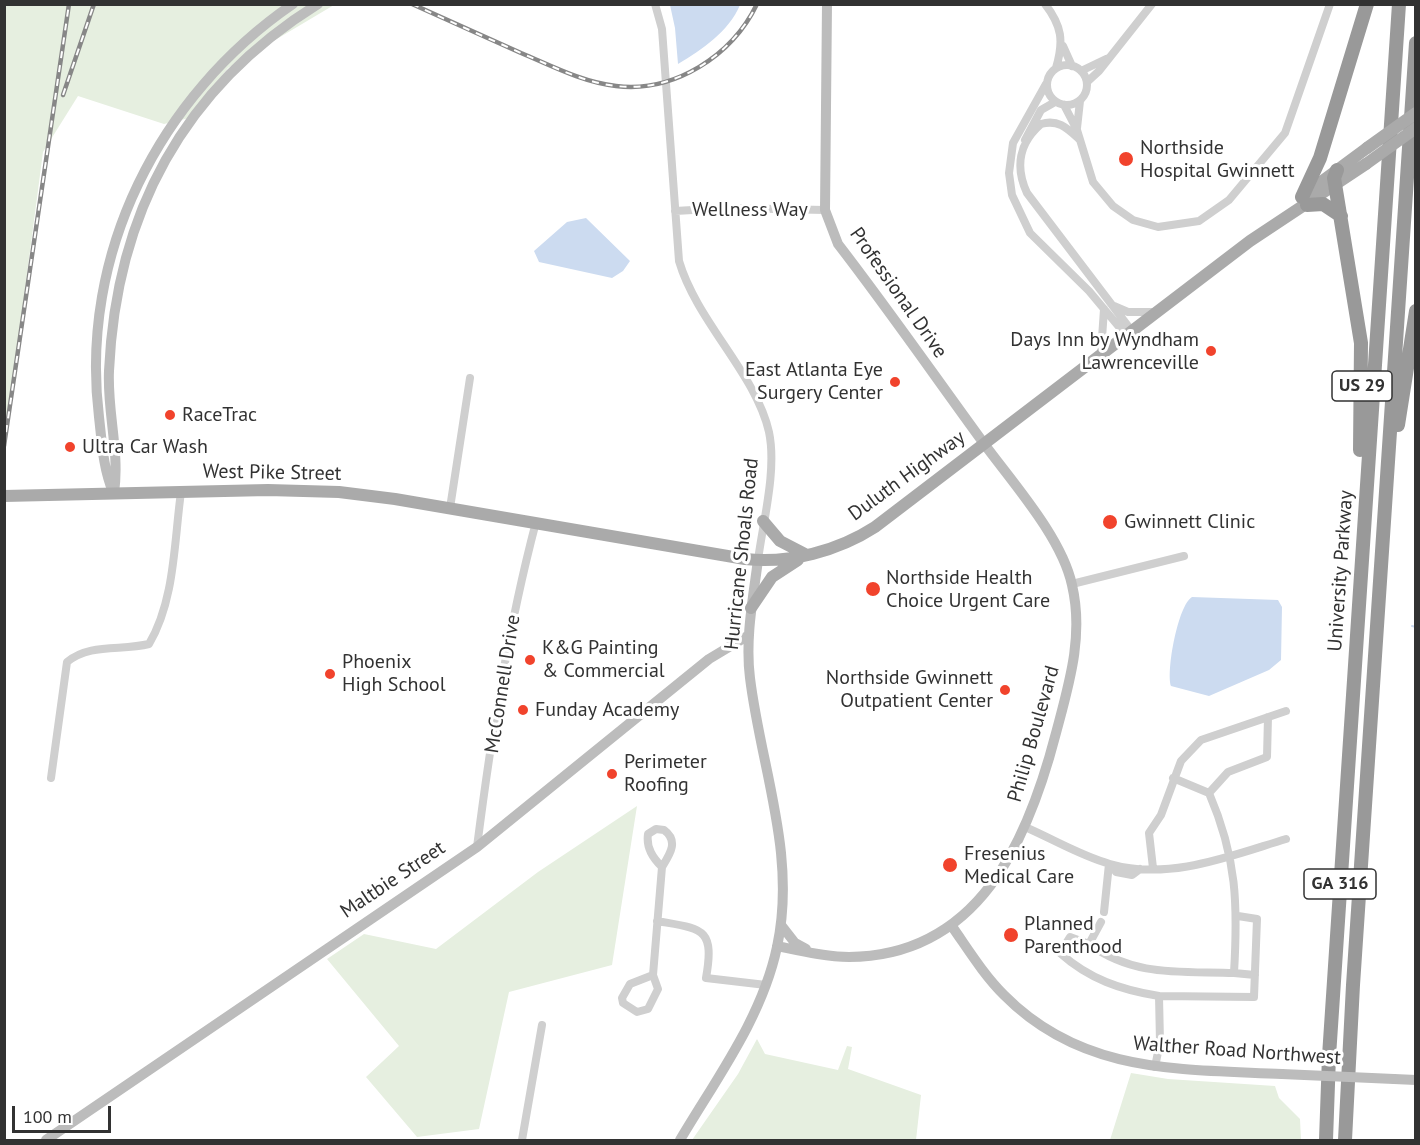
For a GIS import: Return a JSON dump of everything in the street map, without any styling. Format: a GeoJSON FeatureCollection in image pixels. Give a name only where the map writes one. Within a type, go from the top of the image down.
{"type":"FeatureCollection","features":[{"type":"Feature","properties":{"kind":"highway"},"geometry":{"type":"LineString","coordinates":[[1341,216],[1323,204],[1304,201],[1320,158],[1367,4]]}},
{"type":"Feature","properties":{"kind":"highway","name":"University Parkway"},"geometry":{"type":"LineString","coordinates":[[1326,1140],[1329,1056],[1399,4]]}},
{"type":"Feature","properties":{"kind":"highway","name":"University Parkway"},"geometry":{"type":"LineString","coordinates":[[1345,1140],[1416,43]]}},
{"type":"Feature","properties":{"kind":"highway"},"geometry":{"type":"LineString","coordinates":[[1320,158],[1322,165],[1337,177]]}},
{"type":"Feature","properties":{"kind":"highway","name":"US 29"},"geometry":{"type":"LineString","coordinates":[[1337,177],[1341,216],[1358,315],[1363,369],[1357,507],[1362,557]]}},
{"type":"Feature","properties":{"kind":"highway","name":"US 29"},"geometry":{"type":"LineString","coordinates":[[1386,489],[1416,311]]}},
{"type":"Feature","properties":{"kind":"main road","name":"Duluth Highway"},"geometry":{"type":"LineString","coordinates":[[536,522],[758,560],[807,555],[843,543],[871,530],[1128,332],[1337,177],[1367,148],[1416,113]]}},
{"type":"Feature","properties":{"kind":"main road","name":"Duluth Highway"},"geometry":{"type":"LineString","coordinates":[[1337,177],[1366,164],[1416,128]]}},
{"type":"Feature","properties":{"kind":"main road","name":"West Pike Street"},"geometry":{"type":"LineString","coordinates":[[4,496],[181,492],[339,492],[536,522]]}},
{"type":"Feature","properties":{"kind":"main road"},"geometry":{"type":"LineString","coordinates":[[763,520],[780,541],[807,555]]}},
{"type":"Feature","properties":{"kind":"main road"},"geometry":{"type":"LineString","coordinates":[[751,608],[772,577],[807,555]]}},
{"type":"Feature","properties":{"kind":"street"},"geometry":{"type":"LineString","coordinates":[[114,493],[106,475],[96,390],[95,353],[98,318],[109,260],[122,220],[151,156],[195,93],[240,45],[293,4]]}},
{"type":"Feature","properties":{"kind":"street"},"geometry":{"type":"LineString","coordinates":[[114,493],[117,472],[109,395],[111,329],[123,260],[143,205],[174,146],[214,90],[267,40],[318,4]]}},
{"type":"Feature","properties":{"kind":"street","name":"Hurricane Shoals Road"},"geometry":{"type":"LineString","coordinates":[[655,4],[662,29],[679,261],[687,285],[751,391],[766,423],[771,461],[749,635],[753,699],[782,852],[784,883],[781,925],[766,985],[741,1037],[680,1140]]}},
{"type":"Feature","properties":{"kind":"street","name":"Professional Drive"},"geometry":{"type":"LineString","coordinates":[[827,4],[825,210],[838,244],[984,444]]}},
{"type":"Feature","properties":{"kind":"street"},"geometry":{"type":"LineString","coordinates":[[1045,4],[1060,28],[1063,46],[1072,66]]}},
{"type":"Feature","properties":{"kind":"street"},"geometry":{"type":"LineString","coordinates":[[1087,82],[1099,71],[1152,4]]}},
{"type":"Feature","properties":{"kind":"street"},"geometry":{"type":"LineString","coordinates":[[1064,105],[1077,130],[1093,182],[1113,206],[1133,220],[1158,227],[1173,227],[1198,221],[1210,216],[1229,200],[1285,133],[1330,4]]}},
{"type":"Feature","properties":{"kind":"street"},"geometry":{"type":"LineString","coordinates":[[1063,46],[1056,68],[1048,78],[1013,143],[1009,172],[1012,195],[1030,233],[1107,306],[1128,312],[1155,312]]}},
{"type":"Feature","properties":{"kind":"street"},"geometry":{"type":"LineString","coordinates":[[1081,70],[1107,58]]}},
{"type":"Feature","properties":{"kind":"street"},"geometry":{"type":"LineString","coordinates":[[1056,68],[1072,66],[1081,70],[1087,82],[1087,89],[1080,100],[1077,130]]}},
{"type":"Feature","properties":{"kind":"street"},"geometry":{"type":"LineString","coordinates":[[1046,84],[1050,97],[1055,102],[1064,105],[1080,100]]}},
{"type":"Feature","properties":{"kind":"street"},"geometry":{"type":"LineString","coordinates":[[1055,102],[1041,111],[1023,147],[1019,172],[1027,193],[1128,332]]}},
{"type":"Feature","properties":{"kind":"street"},"geometry":{"type":"LineString","coordinates":[[1023,147],[1037,128],[1047,123],[1057,123],[1066,127],[1079,139]]}},
{"type":"Feature","properties":{"kind":"street","name":"Wellness Way"},"geometry":{"type":"LineString","coordinates":[[675,211],[728,208],[825,210]]}},
{"type":"Feature","properties":{"kind":"street"},"geometry":{"type":"LineString","coordinates":[[1101,353],[1107,306]]}},
{"type":"Feature","properties":{"kind":"street"},"geometry":{"type":"LineString","coordinates":[[450,508],[470,378]]}},
{"type":"Feature","properties":{"kind":"street","name":"Philip Boulevard"},"geometry":{"type":"LineString","coordinates":[[777,946],[848,957],[880,953],[918,943],[951,925],[981,900],[999,877],[1025,827],[1048,764],[1076,653],[1072,584],[1046,527],[984,444]]}},
{"type":"Feature","properties":{"kind":"street"},"geometry":{"type":"LineString","coordinates":[[51,778],[67,662],[86,650],[133,648],[149,644],[158,630],[166,600],[181,492]]}},
{"type":"Feature","properties":{"kind":"street","name":"McConnell Drive"},"geometry":{"type":"LineString","coordinates":[[477,846],[509,639],[519,587],[536,522]]}},
{"type":"Feature","properties":{"kind":"street"},"geometry":{"type":"LineString","coordinates":[[1072,584],[1184,556]]}},
{"type":"Feature","properties":{"kind":"street","name":"Maltbie Street"},"geometry":{"type":"LineString","coordinates":[[46,1140],[477,846],[709,659],[731,643],[749,635]]}},
{"type":"Feature","properties":{"kind":"street"},"geometry":{"type":"LineString","coordinates":[[1153,868],[1149,833],[1161,815],[1180,761],[1201,740],[1286,711]]}},
{"type":"Feature","properties":{"kind":"street"},"geometry":{"type":"LineString","coordinates":[[1209,793],[1228,772],[1267,758],[1268,717]]}},
{"type":"Feature","properties":{"kind":"street"},"geometry":{"type":"LineString","coordinates":[[1173,778],[1209,793],[1230,855],[1235,876],[1238,916],[1234,974]]}},
{"type":"Feature","properties":{"kind":"street"},"geometry":{"type":"LineString","coordinates":[[1025,827],[1110,865],[1123,868],[1131,875],[1141,868],[1187,868],[1286,839]]}},
{"type":"Feature","properties":{"kind":"street"},"geometry":{"type":"LineString","coordinates":[[653,975],[630,984],[622,998],[623,1003],[637,1012],[648,1009],[658,989],[653,975],[662,867],[673,846],[672,837],[664,830],[656,829],[648,834],[647,840],[654,859],[662,867]]}},
{"type":"Feature","properties":{"kind":"street"},"geometry":{"type":"LineString","coordinates":[[1104,912],[1110,865]]}},
{"type":"Feature","properties":{"kind":"street"},"geometry":{"type":"LineString","coordinates":[[1238,916],[1257,919],[1255,975],[1254,997],[1159,996],[1128,991],[1098,980],[1060,953],[1070,937],[1089,944],[1120,963],[1144,969],[1255,975]]}},
{"type":"Feature","properties":{"kind":"street"},"geometry":{"type":"LineString","coordinates":[[657,921],[695,928],[705,936],[711,951],[706,978],[766,985]]}},
{"type":"Feature","properties":{"kind":"street"},"geometry":{"type":"LineString","coordinates":[[1089,944],[1101,922]]}},
{"type":"Feature","properties":{"kind":"street"},"geometry":{"type":"LineString","coordinates":[[781,925],[795,943],[811,953]]}},
{"type":"Feature","properties":{"kind":"street","name":"Walther Road Northwest"},"geometry":{"type":"LineString","coordinates":[[951,925],[990,980],[1012,1003],[1041,1026],[1093,1053],[1153,1067],[1416,1080]]}},
{"type":"Feature","properties":{"kind":"street"},"geometry":{"type":"LineString","coordinates":[[1153,1067],[1158,1030],[1159,996]]}},
{"type":"Feature","properties":{"kind":"street"},"geometry":{"type":"LineString","coordinates":[[522,1140],[542,1025]]}},
{"type":"Feature","properties":{"kind":"green space"},"geometry":{"type":"Polygon","coordinates":[[[4,5],[334,5],[228,68],[189,118],[164,124],[78,96],[43,152],[8,419],[4,412],[4,5]]]}},
{"type":"Feature","properties":{"kind":"green space"},"geometry":{"type":"Polygon","coordinates":[[[637,806],[612,965],[509,992],[479,1129],[417,1137],[366,1077],[399,1046],[327,959],[364,934],[436,949],[538,872],[637,806]]]}},
{"type":"Feature","properties":{"kind":"green space"},"geometry":{"type":"Polygon","coordinates":[[[757,1039],[765,1054],[838,1070],[847,1046],[852,1047],[848,1069],[921,1095],[916,1140],[692,1140],[738,1074],[757,1039]]]}},
{"type":"Feature","properties":{"kind":"green space"},"geometry":{"type":"Polygon","coordinates":[[[1131,1073],[1168,1079],[1275,1086],[1279,1098],[1300,1119],[1301,1140],[1110,1140],[1131,1073]]]}},
{"type":"Feature","properties":{"kind":"water"},"geometry":{"type":"Polygon","coordinates":[[[670,4],[740,5],[722,31],[696,53],[678,64],[670,4]]]}},
{"type":"Feature","properties":{"kind":"water"},"geometry":{"type":"Polygon","coordinates":[[[586,218],[630,261],[623,271],[612,278],[539,262],[534,251],[567,222],[586,218]]]}},
{"type":"Feature","properties":{"kind":"water"},"geometry":{"type":"Polygon","coordinates":[[[1192,597],[1278,600],[1282,607],[1281,660],[1269,670],[1209,696],[1171,686],[1170,667],[1174,639],[1182,612],[1192,597]]]}},
{"type":"Feature","properties":{"kind":"waterway"},"geometry":{"type":"LineString","coordinates":[[1412,626],[1416,627]]}},
{"type":"Feature","properties":{"kind":"railway"},"geometry":{"type":"LineString","coordinates":[[4,446],[69,4]]}},
{"type":"Feature","properties":{"kind":"railway"},"geometry":{"type":"LineString","coordinates":[[63,95],[94,4]]}},
{"type":"Feature","properties":{"kind":"railway"},"geometry":{"type":"LineString","coordinates":[[412,4],[579,77],[603,84],[638,87],[680,77],[717,55],[733,40],[757,4]]}},
{"type":"Feature","properties":{"kind":"place","name":"Northside Hospital Gwinnett"},"geometry":{"type":"Point","coordinates":[1126,159]}},
{"type":"Feature","properties":{"kind":"place","name":"Days Inn by Wyndham Lawrenceville"},"geometry":{"type":"Point","coordinates":[1211,351]}},
{"type":"Feature","properties":{"kind":"place","name":"East Atlanta Eye Surgery Center"},"geometry":{"type":"Point","coordinates":[895,382]}},
{"type":"Feature","properties":{"kind":"place","name":"RaceTrac"},"geometry":{"type":"Point","coordinates":[170,415]}},
{"type":"Feature","properties":{"kind":"place","name":"Ultra Car Wash"},"geometry":{"type":"Point","coordinates":[70,447]}},
{"type":"Feature","properties":{"kind":"place","name":"Gwinnett Clinic"},"geometry":{"type":"Point","coordinates":[1110,522]}},
{"type":"Feature","properties":{"kind":"place","name":"Northside Health Choice Urgent Care"},"geometry":{"type":"Point","coordinates":[873,589]}},
{"type":"Feature","properties":{"kind":"place","name":"K&G Painting & Commercial"},"geometry":{"type":"Point","coordinates":[530,660]}},
{"type":"Feature","properties":{"kind":"place","name":"Phoenix High School"},"geometry":{"type":"Point","coordinates":[330,674]}},
{"type":"Feature","properties":{"kind":"place","name":"Northside Gwinnett Outpatient Center"},"geometry":{"type":"Point","coordinates":[1005,690]}},
{"type":"Feature","properties":{"kind":"place","name":"Funday Academy"},"geometry":{"type":"Point","coordinates":[523,710]}},
{"type":"Feature","properties":{"kind":"place","name":"Perimeter Roofing"},"geometry":{"type":"Point","coordinates":[612,774]}},
{"type":"Feature","properties":{"kind":"place","name":"Fresenius Medical Care"},"geometry":{"type":"Point","coordinates":[950,865]}},
{"type":"Feature","properties":{"kind":"place","name":"Planned Parenthood"},"geometry":{"type":"Point","coordinates":[1011,935]}}]}
